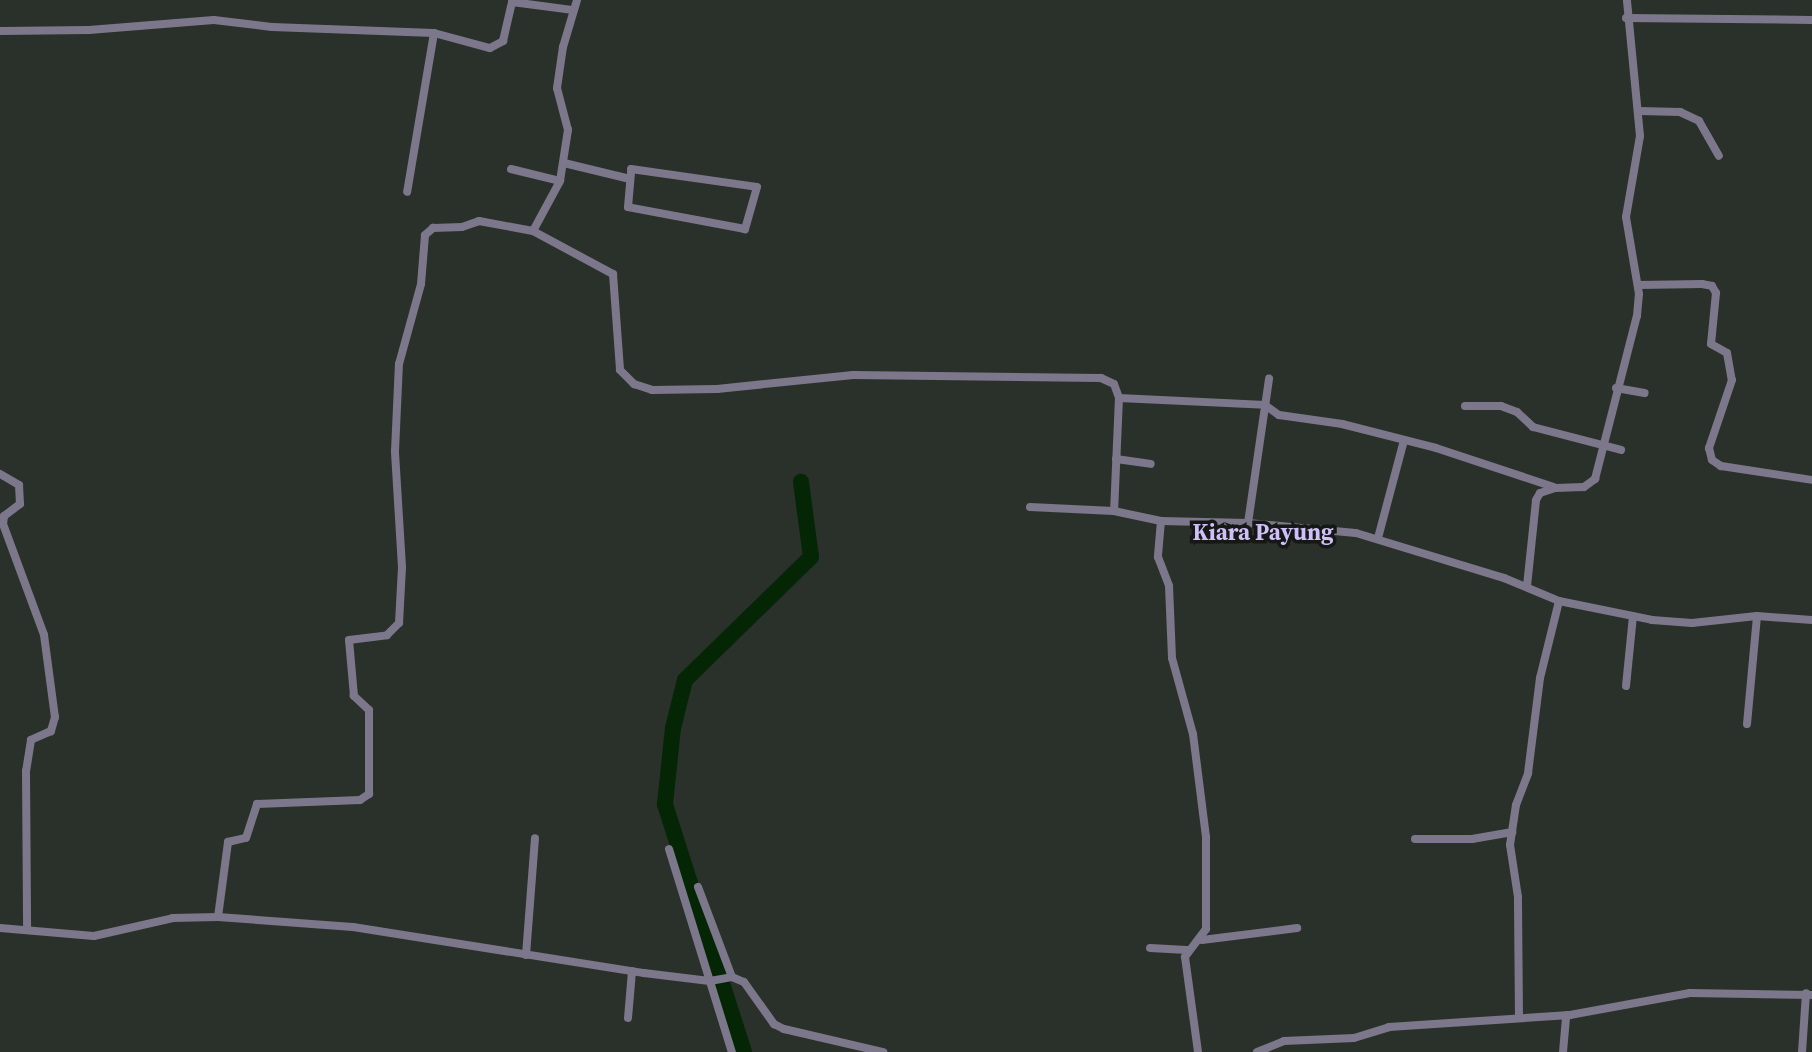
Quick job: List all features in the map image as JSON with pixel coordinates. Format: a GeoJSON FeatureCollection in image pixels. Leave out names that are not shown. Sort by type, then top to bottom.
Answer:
{"type":"FeatureCollection","features":[{"type":"Feature","properties":{"kind":"street"},"geometry":{"type":"LineString","coordinates":[[533,231],[560,181],[564,163],[568,130],[557,88],[577,0]]}},
{"type":"Feature","properties":{"kind":"street"},"geometry":{"type":"LineString","coordinates":[[1527,586],[1536,500],[1555,488],[1591,483],[1637,316],[1638,285],[1626,218],[1640,136],[1626,15],[1627,0]]}},
{"type":"Feature","properties":{"kind":"street"},"geometry":{"type":"LineString","coordinates":[[0,31],[116,29],[214,20],[263,26],[434,33],[491,48],[503,41],[512,2],[573,10]]}},
{"type":"Feature","properties":{"kind":"street"},"geometry":{"type":"LineString","coordinates":[[1626,15],[1812,20]]}},
{"type":"Feature","properties":{"kind":"street"},"geometry":{"type":"LineString","coordinates":[[407,192],[434,33]]}},
{"type":"Feature","properties":{"kind":"street"},"geometry":{"type":"LineString","coordinates":[[1639,111],[1680,112],[1699,121],[1719,156]]}},
{"type":"Feature","properties":{"kind":"street"},"geometry":{"type":"LineString","coordinates":[[564,163],[630,178]]}},
{"type":"Feature","properties":{"kind":"street"},"geometry":{"type":"LineString","coordinates":[[631,169],[757,187],[745,229],[628,207],[630,178],[631,169]]}},
{"type":"Feature","properties":{"kind":"street"},"geometry":{"type":"LineString","coordinates":[[511,170],[560,181]]}},
{"type":"Feature","properties":{"kind":"street"},"geometry":{"type":"LineString","coordinates":[[218,917],[228,842],[246,838],[257,804],[360,800],[369,793],[369,709],[354,696],[349,640],[387,635],[399,623],[402,567],[395,451],[398,364],[421,284],[427,229],[462,227],[479,221],[533,231],[612,274],[615,354],[620,370],[634,384],[652,390],[735,387],[853,375],[1101,378],[1114,384],[1119,398],[1114,511]]}},
{"type":"Feature","properties":{"kind":"street"},"geometry":{"type":"LineString","coordinates":[[1638,285],[1702,284],[1712,286],[1716,293],[1711,344],[1727,353],[1732,380],[1709,448],[1712,460],[1721,466],[1812,480]]}},
{"type":"Feature","properties":{"kind":"street"},"geometry":{"type":"LineString","coordinates":[[1248,523],[1269,379]]}},
{"type":"Feature","properties":{"kind":"street"},"geometry":{"type":"LineString","coordinates":[[1616,388],[1645,393]]}},
{"type":"Feature","properties":{"kind":"street"},"geometry":{"type":"LineString","coordinates":[[1119,398],[1265,405],[1279,415],[1342,424],[1404,440],[1555,488]]}},
{"type":"Feature","properties":{"kind":"street"},"geometry":{"type":"LineString","coordinates":[[1465,406],[1501,406],[1517,412],[1533,427],[1621,450]]}},
{"type":"Feature","properties":{"kind":"street"},"geometry":{"type":"LineString","coordinates":[[1378,538],[1404,440]]}},
{"type":"Feature","properties":{"kind":"street"},"geometry":{"type":"LineString","coordinates":[[1116,459],[1151,464]]}},
{"type":"Feature","properties":{"kind":"street"},"geometry":{"type":"LineString","coordinates":[[0,474],[19,485],[20,503],[4,516],[3,524],[42,628],[55,717],[51,731],[31,740],[26,771],[27,929]]}},
{"type":"Feature","properties":{"kind":"street"},"geometry":{"type":"LineString","coordinates":[[1030,507],[1114,511],[1161,521],[1248,523],[1378,538],[1527,586],[1559,601],[1675,623],[1757,616],[1812,620]]}},
{"type":"Feature","properties":{"kind":"street"},"geometry":{"type":"LineString","coordinates":[[1161,521],[1158,557],[1169,586],[1172,658],[1194,734],[1203,799],[1206,929],[1202,940]]}},
{"type":"Feature","properties":{"kind":"street"},"geometry":{"type":"LineString","coordinates":[[1520,1018],[1512,832],[1528,774],[1540,678],[1559,601]]}},
{"type":"Feature","properties":{"kind":"street"},"geometry":{"type":"LineString","coordinates":[[1626,686],[1633,616]]}},
{"type":"Feature","properties":{"kind":"street"},"geometry":{"type":"LineString","coordinates":[[1746,724],[1757,616]]}},
{"type":"Feature","properties":{"kind":"street"},"geometry":{"type":"LineString","coordinates":[[1415,839],[1472,839],[1512,832]]}},
{"type":"Feature","properties":{"kind":"street"},"geometry":{"type":"LineString","coordinates":[[526,955],[535,838]]}},
{"type":"Feature","properties":{"kind":"street"},"geometry":{"type":"LineString","coordinates":[[669,849],[713,980],[732,1052]]}},
{"type":"Feature","properties":{"kind":"street"},"geometry":{"type":"LineString","coordinates":[[698,887],[731,977]]}},
{"type":"Feature","properties":{"kind":"street"},"geometry":{"type":"LineString","coordinates":[[0,928],[94,936],[173,918],[218,917],[353,928],[632,971],[713,980],[731,977],[744,982],[774,1024],[783,1029],[883,1052]]}},
{"type":"Feature","properties":{"kind":"street"},"geometry":{"type":"LineString","coordinates":[[1150,948],[1187,950],[1202,940],[1297,928]]}},
{"type":"Feature","properties":{"kind":"street"},"geometry":{"type":"LineString","coordinates":[[1187,950],[1198,1052]]}},
{"type":"Feature","properties":{"kind":"street"},"geometry":{"type":"LineString","coordinates":[[628,1018],[632,971]]}},
{"type":"Feature","properties":{"kind":"street"},"geometry":{"type":"LineString","coordinates":[[1258,1052],[1284,1041],[1354,1038],[1389,1027],[1566,1015],[1690,993],[1809,994],[1802,1052]]}},
{"type":"Feature","properties":{"kind":"street"},"geometry":{"type":"LineString","coordinates":[[1563,1052],[1566,1015]]}},
{"type":"Feature","properties":{"kind":"waterway"},"geometry":{"type":"LineString","coordinates":[[744,1052],[665,804],[673,728],[685,680],[811,557],[801,482]]}},
{"type":"Feature","properties":{"kind":"district","name":"Kiara Payung"},"geometry":{"type":"Point","coordinates":[1263,532]}}]}
